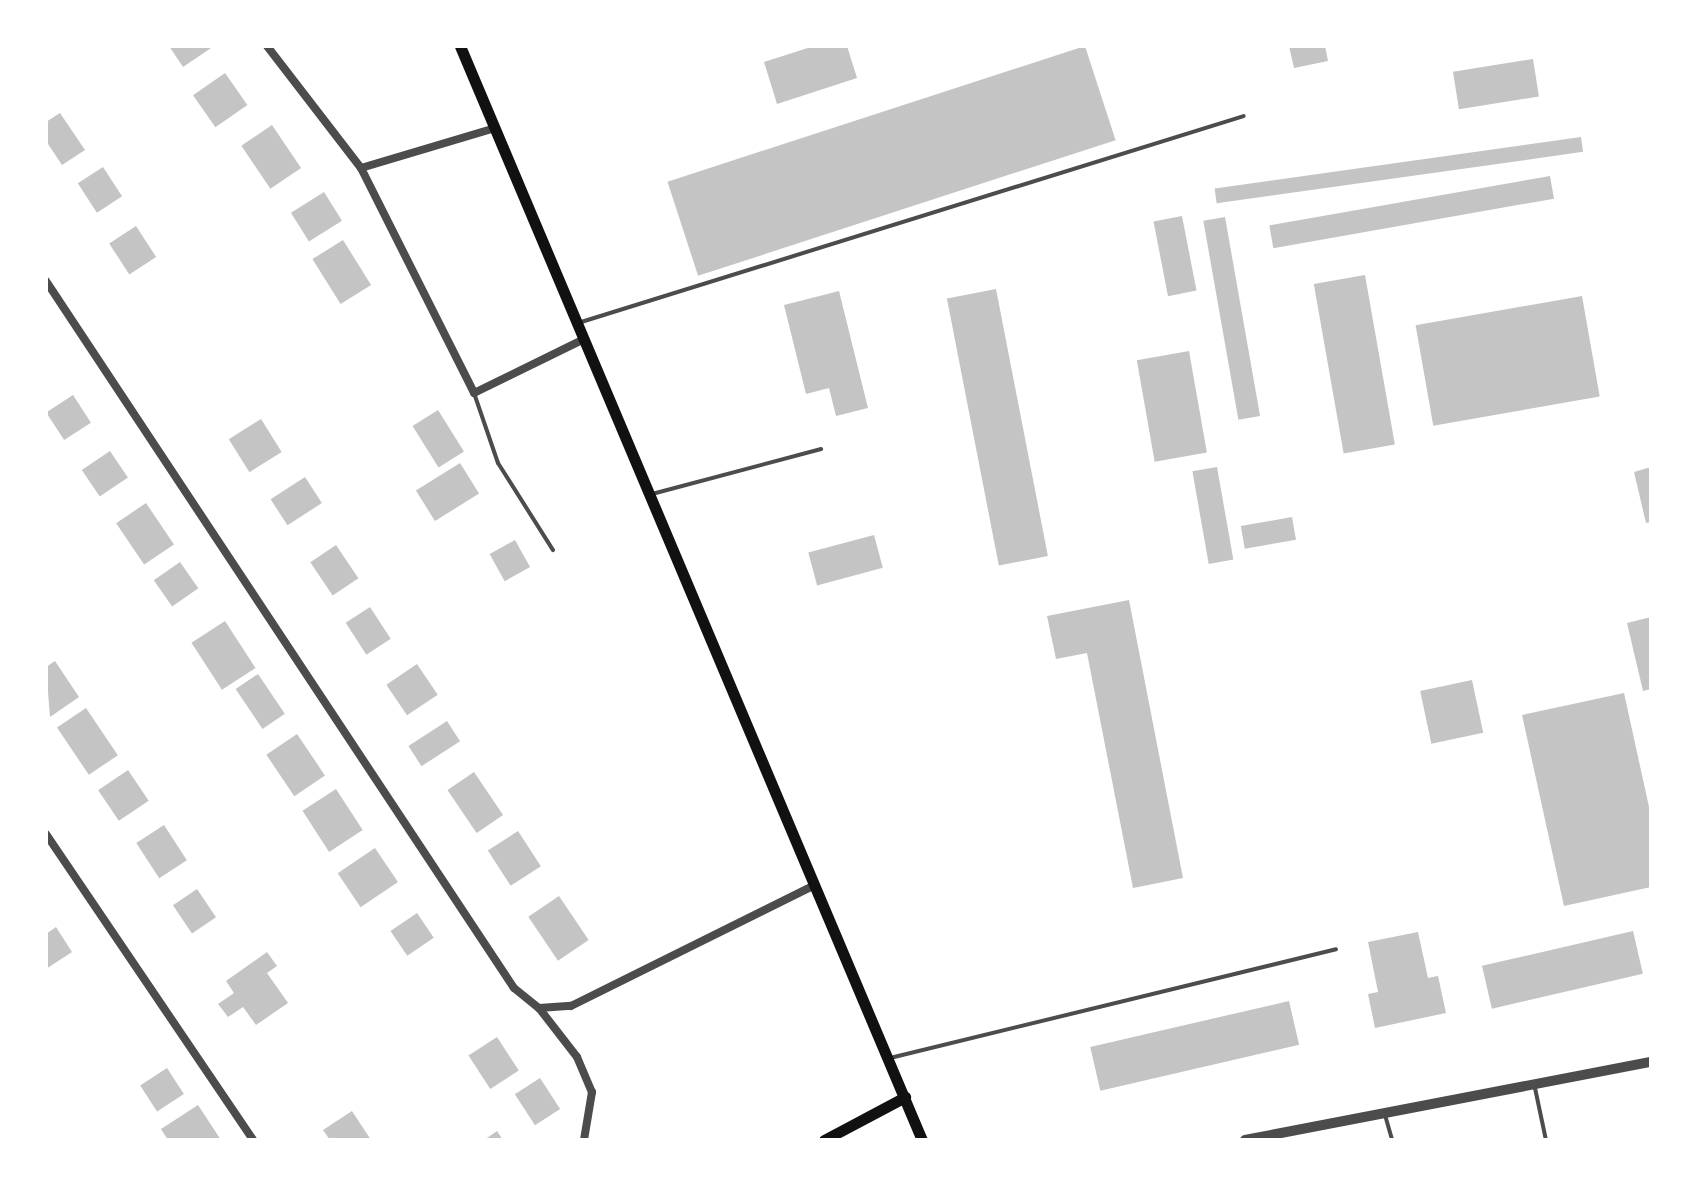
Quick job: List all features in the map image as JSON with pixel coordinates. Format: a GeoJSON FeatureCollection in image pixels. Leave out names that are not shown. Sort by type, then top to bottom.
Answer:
{"type":"FeatureCollection","features":[{"type":"Feature","properties":{"kind":"main road"},"geometry":{"type":"LineString","coordinates":[[460,46],[922,1140]]}},
{"type":"Feature","properties":{"kind":"main road"},"geometry":{"type":"LineString","coordinates":[[824,1140],[905,1097]]}},
{"type":"Feature","properties":{"kind":"street"},"geometry":{"type":"LineString","coordinates":[[267,46],[361,168],[474,393],[584,339]]}},
{"type":"Feature","properties":{"kind":"street"},"geometry":{"type":"LineString","coordinates":[[361,168],[495,128]]}},
{"type":"Feature","properties":{"kind":"street"},"geometry":{"type":"LineString","coordinates":[[46,281],[514,988],[539,1008],[577,1057],[592,1092],[584,1140]]}},
{"type":"Feature","properties":{"kind":"street"},"geometry":{"type":"LineString","coordinates":[[46,834],[253,1140]]}},
{"type":"Feature","properties":{"kind":"street"},"geometry":{"type":"LineString","coordinates":[[539,1008],[571,1006],[815,885]]}},
{"type":"Feature","properties":{"kind":"street"},"geometry":{"type":"LineString","coordinates":[[1245,1140],[1651,1062]]}},
{"type":"Feature","properties":{"kind":"lane"},"geometry":{"type":"LineString","coordinates":[[577,323],[1244,116]]}},
{"type":"Feature","properties":{"kind":"lane"},"geometry":{"type":"LineString","coordinates":[[474,393],[498,463],[553,550]]}},
{"type":"Feature","properties":{"kind":"lane"},"geometry":{"type":"LineString","coordinates":[[650,494],[821,449]]}},
{"type":"Feature","properties":{"kind":"lane"},"geometry":{"type":"LineString","coordinates":[[888,1058],[1336,949]]}},
{"type":"Feature","properties":{"kind":"lane"},"geometry":{"type":"LineString","coordinates":[[1534,1084],[1546,1140]]}},
{"type":"Feature","properties":{"kind":"lane"},"geometry":{"type":"LineString","coordinates":[[1384,1113],[1392,1140]]}},
{"type":"Feature","properties":{"kind":"building"},"geometry":{"type":"Polygon","coordinates":[[[169,46],[214,46],[183,67],[169,46]]]}},
{"type":"Feature","properties":{"kind":"building"},"geometry":{"type":"Polygon","coordinates":[[[814,46],[847,46],[857,78],[777,104],[764,62],[814,46]]]}},
{"type":"Feature","properties":{"kind":"building"},"geometry":{"type":"Polygon","coordinates":[[[1085,46],[1116,140],[698,276],[667,182],[1085,46]]]}},
{"type":"Feature","properties":{"kind":"building"},"geometry":{"type":"Polygon","coordinates":[[[1289,46],[1325,46],[1328,61],[1294,68],[1289,46]]]}},
{"type":"Feature","properties":{"kind":"building"},"geometry":{"type":"Polygon","coordinates":[[[1533,59],[1539,97],[1459,109],[1453,72],[1533,59]]]}},
{"type":"Feature","properties":{"kind":"building"},"geometry":{"type":"Polygon","coordinates":[[[225,73],[247,105],[215,127],[193,95],[225,73]]]}},
{"type":"Feature","properties":{"kind":"building"},"geometry":{"type":"Polygon","coordinates":[[[60,113],[85,150],[62,165],[46,141],[46,122],[60,113]]]}},
{"type":"Feature","properties":{"kind":"building"},"geometry":{"type":"Polygon","coordinates":[[[272,125],[301,168],[270,189],[241,146],[272,125]]]}},
{"type":"Feature","properties":{"kind":"building"},"geometry":{"type":"Polygon","coordinates":[[[1581,137],[1583,152],[1217,203],[1215,188],[1581,137]]]}},
{"type":"Feature","properties":{"kind":"building"},"geometry":{"type":"Polygon","coordinates":[[[103,167],[122,196],[97,213],[78,183],[103,167]]]}},
{"type":"Feature","properties":{"kind":"building"},"geometry":{"type":"Polygon","coordinates":[[[1550,176],[1554,199],[1273,248],[1269,225],[1550,176]]]}},
{"type":"Feature","properties":{"kind":"building"},"geometry":{"type":"Polygon","coordinates":[[[324,192],[342,221],[309,242],[291,213],[324,192]]]}},
{"type":"Feature","properties":{"kind":"building"},"geometry":{"type":"Polygon","coordinates":[[[1182,216],[1197,291],[1168,296],[1154,222],[1182,216]]]}},
{"type":"Feature","properties":{"kind":"building"},"geometry":{"type":"Polygon","coordinates":[[[1225,217],[1260,416],[1238,420],[1203,221],[1225,217]]]}},
{"type":"Feature","properties":{"kind":"building"},"geometry":{"type":"Polygon","coordinates":[[[136,226],[156,257],[129,274],[109,243],[136,226]]]}},
{"type":"Feature","properties":{"kind":"building"},"geometry":{"type":"Polygon","coordinates":[[[343,240],[371,285],[341,304],[312,259],[343,240]]]}},
{"type":"Feature","properties":{"kind":"building"},"geometry":{"type":"Polygon","coordinates":[[[1365,275],[1395,444],[1344,453],[1314,284],[1365,275]]]}},
{"type":"Feature","properties":{"kind":"building"},"geometry":{"type":"Polygon","coordinates":[[[996,289],[1048,556],[999,566],[947,299],[996,289]]]}},
{"type":"Feature","properties":{"kind":"building"},"geometry":{"type":"Polygon","coordinates":[[[839,291],[868,408],[836,416],[829,388],[806,394],[784,305],[839,291]]]}},
{"type":"Feature","properties":{"kind":"building"},"geometry":{"type":"Polygon","coordinates":[[[1582,296],[1600,396],[1433,426],[1416,325],[1582,296]]]}},
{"type":"Feature","properties":{"kind":"building"},"geometry":{"type":"Polygon","coordinates":[[[1189,351],[1207,452],[1155,462],[1137,360],[1189,351]]]}},
{"type":"Feature","properties":{"kind":"building"},"geometry":{"type":"Polygon","coordinates":[[[73,395],[91,423],[64,440],[46,412],[73,395]]]}},
{"type":"Feature","properties":{"kind":"building"},"geometry":{"type":"Polygon","coordinates":[[[438,410],[464,452],[439,467],[413,426],[438,410]]]}},
{"type":"Feature","properties":{"kind":"building"},"geometry":{"type":"Polygon","coordinates":[[[261,419],[282,452],[249,472],[229,439],[261,419]]]}},
{"type":"Feature","properties":{"kind":"building"},"geometry":{"type":"Polygon","coordinates":[[[110,451],[128,478],[100,497],[82,470],[110,451]]]}},
{"type":"Feature","properties":{"kind":"building"},"geometry":{"type":"Polygon","coordinates":[[[460,463],[479,494],[435,521],[416,491],[460,463]]]}},
{"type":"Feature","properties":{"kind":"building"},"geometry":{"type":"Polygon","coordinates":[[[1217,467],[1233,560],[1209,564],[1192,471],[1217,467]]]}},
{"type":"Feature","properties":{"kind":"building"},"geometry":{"type":"Polygon","coordinates":[[[1651,467],[1651,522],[1646,523],[1634,472],[1651,467]]]}},
{"type":"Feature","properties":{"kind":"building"},"geometry":{"type":"Polygon","coordinates":[[[305,477],[322,503],[287,525],[271,499],[305,477]]]}},
{"type":"Feature","properties":{"kind":"building"},"geometry":{"type":"Polygon","coordinates":[[[146,503],[174,544],[144,565],[116,523],[146,503]]]}},
{"type":"Feature","properties":{"kind":"building"},"geometry":{"type":"Polygon","coordinates":[[[1292,517],[1296,540],[1245,549],[1241,526],[1292,517]]]}},
{"type":"Feature","properties":{"kind":"building"},"geometry":{"type":"Polygon","coordinates":[[[874,535],[883,568],[817,585],[808,553],[874,535]]]}},
{"type":"Feature","properties":{"kind":"building"},"geometry":{"type":"Polygon","coordinates":[[[515,540],[530,567],[505,581],[490,554],[515,540]]]}},
{"type":"Feature","properties":{"kind":"building"},"geometry":{"type":"Polygon","coordinates":[[[336,545],[358,578],[333,595],[310,562],[336,545]]]}},
{"type":"Feature","properties":{"kind":"building"},"geometry":{"type":"Polygon","coordinates":[[[180,562],[198,588],[172,607],[154,580],[180,562]]]}},
{"type":"Feature","properties":{"kind":"building"},"geometry":{"type":"Polygon","coordinates":[[[1129,600],[1183,878],[1133,888],[1087,653],[1056,659],[1047,616],[1129,600]]]}},
{"type":"Feature","properties":{"kind":"building"},"geometry":{"type":"Polygon","coordinates":[[[370,607],[391,639],[366,655],[346,623],[370,607]]]}},
{"type":"Feature","properties":{"kind":"building"},"geometry":{"type":"Polygon","coordinates":[[[1651,617],[1651,689],[1643,691],[1627,623],[1651,617]]]}},
{"type":"Feature","properties":{"kind":"building"},"geometry":{"type":"Polygon","coordinates":[[[225,621],[255,668],[222,690],[191,643],[225,621]]]}},
{"type":"Feature","properties":{"kind":"building"},"geometry":{"type":"Polygon","coordinates":[[[55,661],[79,697],[50,717],[46,667],[55,661]]]}},
{"type":"Feature","properties":{"kind":"building"},"geometry":{"type":"Polygon","coordinates":[[[417,664],[438,695],[407,715],[386,685],[417,664]]]}},
{"type":"Feature","properties":{"kind":"building"},"geometry":{"type":"Polygon","coordinates":[[[258,674],[285,714],[262,729],[236,689],[258,674]]]}},
{"type":"Feature","properties":{"kind":"building"},"geometry":{"type":"Polygon","coordinates":[[[1472,680],[1483,733],[1431,744],[1420,691],[1472,680]]]}},
{"type":"Feature","properties":{"kind":"building"},"geometry":{"type":"Polygon","coordinates":[[[1624,693],[1651,816],[1651,887],[1564,906],[1522,715],[1624,693]]]}},
{"type":"Feature","properties":{"kind":"building"},"geometry":{"type":"Polygon","coordinates":[[[86,708],[118,755],[89,775],[57,728],[86,708]]]}},
{"type":"Feature","properties":{"kind":"building"},"geometry":{"type":"Polygon","coordinates":[[[447,721],[460,741],[421,766],[408,746],[447,721]]]}},
{"type":"Feature","properties":{"kind":"building"},"geometry":{"type":"Polygon","coordinates":[[[297,734],[325,775],[294,796],[266,755],[297,734]]]}},
{"type":"Feature","properties":{"kind":"building"},"geometry":{"type":"Polygon","coordinates":[[[128,770],[149,801],[119,821],[98,790],[128,770]]]}},
{"type":"Feature","properties":{"kind":"building"},"geometry":{"type":"Polygon","coordinates":[[[474,772],[503,815],[477,833],[447,790],[474,772]]]}},
{"type":"Feature","properties":{"kind":"building"},"geometry":{"type":"Polygon","coordinates":[[[336,789],[363,830],[329,852],[302,811],[336,789]]]}},
{"type":"Feature","properties":{"kind":"building"},"geometry":{"type":"Polygon","coordinates":[[[164,825],[187,860],[159,878],[136,843],[164,825]]]}},
{"type":"Feature","properties":{"kind":"building"},"geometry":{"type":"Polygon","coordinates":[[[518,831],[541,866],[511,886],[488,851],[518,831]]]}},
{"type":"Feature","properties":{"kind":"building"},"geometry":{"type":"Polygon","coordinates":[[[375,848],[398,882],[361,907],[338,873],[375,848]]]}},
{"type":"Feature","properties":{"kind":"building"},"geometry":{"type":"Polygon","coordinates":[[[197,889],[216,917],[192,933],[173,905],[197,889]]]}},
{"type":"Feature","properties":{"kind":"building"},"geometry":{"type":"Polygon","coordinates":[[[559,896],[589,940],[558,961],[528,917],[559,896]]]}},
{"type":"Feature","properties":{"kind":"building"},"geometry":{"type":"Polygon","coordinates":[[[417,913],[434,938],[407,956],[390,931],[417,913]]]}},
{"type":"Feature","properties":{"kind":"building"},"geometry":{"type":"Polygon","coordinates":[[[56,927],[72,952],[46,969],[46,934],[56,927]]]}},
{"type":"Feature","properties":{"kind":"building"},"geometry":{"type":"Polygon","coordinates":[[[1633,931],[1643,974],[1492,1009],[1482,966],[1633,931]]]}},
{"type":"Feature","properties":{"kind":"building"},"geometry":{"type":"Polygon","coordinates":[[[1418,932],[1428,978],[1438,976],[1446,1013],[1375,1028],[1368,994],[1378,992],[1368,942],[1418,932]]]}},
{"type":"Feature","properties":{"kind":"building"},"geometry":{"type":"Polygon","coordinates":[[[267,952],[277,966],[267,973],[288,1003],[256,1025],[243,1007],[228,1017],[218,1004],[234,993],[226,981],[267,952]]]}},
{"type":"Feature","properties":{"kind":"building"},"geometry":{"type":"Polygon","coordinates":[[[1289,1001],[1299,1045],[1100,1091],[1090,1047],[1289,1001]]]}},
{"type":"Feature","properties":{"kind":"building"},"geometry":{"type":"Polygon","coordinates":[[[497,1037],[519,1071],[490,1089],[468,1056],[497,1037]]]}},
{"type":"Feature","properties":{"kind":"building"},"geometry":{"type":"Polygon","coordinates":[[[167,1068],[184,1094],[157,1111],[140,1085],[167,1068]]]}},
{"type":"Feature","properties":{"kind":"building"},"geometry":{"type":"Polygon","coordinates":[[[540,1078],[560,1109],[535,1125],[515,1094],[540,1078]]]}},
{"type":"Feature","properties":{"kind":"building"},"geometry":{"type":"Polygon","coordinates":[[[198,1105],[221,1140],[168,1140],[161,1129],[198,1105]]]}},
{"type":"Feature","properties":{"kind":"building"},"geometry":{"type":"Polygon","coordinates":[[[352,1111],[371,1140],[330,1140],[323,1130],[352,1111]]]}},
{"type":"Feature","properties":{"kind":"building"},"geometry":{"type":"Polygon","coordinates":[[[497,1131],[503,1140],[484,1140],[497,1131]]]}}]}
